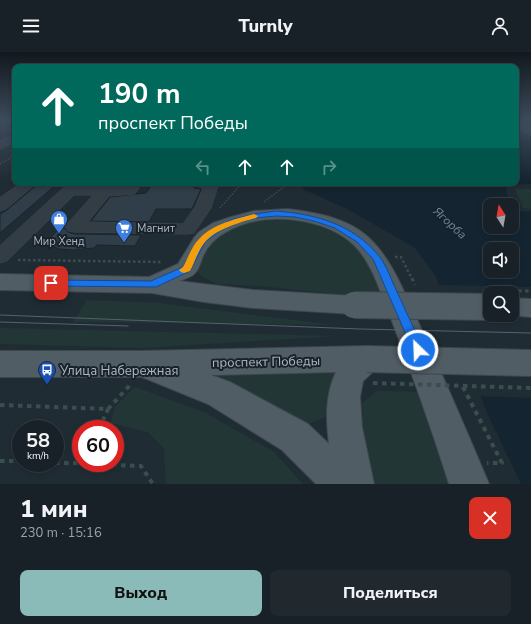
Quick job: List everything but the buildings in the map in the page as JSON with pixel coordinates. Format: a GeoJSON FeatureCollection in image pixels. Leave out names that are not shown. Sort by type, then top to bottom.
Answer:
{"type":"FeatureCollection","features":[{"type":"Feature","properties":{"kind":"main road"},"geometry":{"type":"LineString","coordinates":[[152,285],[187,269],[202,240],[219,228],[235,221],[255,216],[276,214],[295,215],[316,219],[338,227],[360,240],[377,258],[394,295],[418,350],[469,484]]}},
{"type":"Feature","properties":{"kind":"main road"},"geometry":{"type":"LineString","coordinates":[[187,269],[204,294]]}},
{"type":"Feature","properties":{"kind":"main road"},"geometry":{"type":"LineString","coordinates":[[0,282],[152,285],[204,294],[253,299],[354,304],[483,307]]}},
{"type":"Feature","properties":{"kind":"main road"},"geometry":{"type":"LineString","coordinates":[[519,307],[531,308]]}},
{"type":"Feature","properties":{"kind":"main road","name":"проспект Победы"},"geometry":{"type":"LineString","coordinates":[[0,364],[139,371],[370,371],[531,363]]}},
{"type":"Feature","properties":{"kind":"main road"},"geometry":{"type":"LineString","coordinates":[[354,484],[344,416],[343,398],[350,374],[358,365],[370,371]]}},
{"type":"Feature","properties":{"kind":"main road"},"geometry":{"type":"LineString","coordinates":[[139,371],[219,392],[295,437],[343,484]]}},
{"type":"Feature","properties":{"kind":"street"},"geometry":{"type":"LineString","coordinates":[[0,146],[11,140]]}},
{"type":"Feature","properties":{"kind":"street"},"geometry":{"type":"LineString","coordinates":[[0,206],[26,186]]}},
{"type":"Feature","properties":{"kind":"street"},"geometry":{"type":"LineString","coordinates":[[0,257],[74,186],[130,191],[133,186]]}},
{"type":"Feature","properties":{"kind":"street"},"geometry":{"type":"LineString","coordinates":[[106,190],[74,227],[188,229],[203,208],[211,186]]}},
{"type":"Feature","properties":{"kind":"path"},"geometry":{"type":"LineString","coordinates":[[0,164],[12,157]]}},
{"type":"Feature","properties":{"kind":"path"},"geometry":{"type":"LineString","coordinates":[[259,205],[285,186]]}},
{"type":"Feature","properties":{"kind":"path"},"geometry":{"type":"LineString","coordinates":[[401,257],[418,289]]}},
{"type":"Feature","properties":{"kind":"path"},"geometry":{"type":"LineString","coordinates":[[103,420],[108,409],[139,371]]}},
{"type":"Feature","properties":{"kind":"path"},"geometry":{"type":"LineString","coordinates":[[370,371],[464,387],[531,388]]}},
{"type":"Feature","properties":{"kind":"path"},"geometry":{"type":"LineString","coordinates":[[464,387],[502,463],[486,463]]}},
{"type":"Feature","properties":{"kind":"path"},"geometry":{"type":"LineString","coordinates":[[0,404],[108,409]]}},
{"type":"Feature","properties":{"kind":"path"},"geometry":{"type":"LineString","coordinates":[[0,461],[12,462]]}},
{"type":"Feature","properties":{"kind":"path"},"geometry":{"type":"LineString","coordinates":[[124,465],[141,466],[153,484]]}},
{"type":"Feature","properties":{"kind":"green space"},"geometry":{"type":"Polygon","coordinates":[[[515,189],[531,189],[531,209],[523,208],[515,189]]]}},
{"type":"Feature","properties":{"kind":"green space"},"geometry":{"type":"Polygon","coordinates":[[[282,219],[320,225],[347,237],[364,255],[389,300],[261,286],[216,284],[201,276],[194,268],[212,239],[241,225],[259,220],[282,219]]]}},
{"type":"Feature","properties":{"kind":"green space"},"geometry":{"type":"Polygon","coordinates":[[[87,300],[159,303],[335,325],[73,322],[87,300]]]}},
{"type":"Feature","properties":{"kind":"green space"},"geometry":{"type":"Polygon","coordinates":[[[0,328],[337,336],[143,348],[0,344],[0,328]]]}},
{"type":"Feature","properties":{"kind":"green space"},"geometry":{"type":"Polygon","coordinates":[[[338,370],[334,414],[300,427],[188,374],[338,370]]]}},
{"type":"Feature","properties":{"kind":"green space"},"geometry":{"type":"Polygon","coordinates":[[[135,387],[204,412],[274,452],[303,484],[166,484],[164,448],[148,432],[124,426],[124,420],[111,420],[115,407],[135,387]]]}},
{"type":"Feature","properties":{"kind":"green space"},"geometry":{"type":"Polygon","coordinates":[[[377,391],[425,392],[457,484],[365,484],[353,418],[363,417],[362,403],[377,391]]]}},
{"type":"Feature","properties":{"kind":"water"},"geometry":{"type":"Polygon","coordinates":[[[519,140],[531,140],[531,184],[519,184],[519,140]]]}},
{"type":"Feature","properties":{"kind":"water","name":"Ягорба"},"geometry":{"type":"Polygon","coordinates":[[[301,186],[506,186],[508,198],[483,198],[483,234],[519,234],[519,211],[531,212],[531,484],[521,484],[487,413],[435,275],[415,248],[349,210],[305,190],[301,186]]]}},
{"type":"Feature","properties":{"kind":"pier"},"geometry":{"type":"Polygon","coordinates":[[[437,285],[484,286],[483,322],[519,322],[519,287],[531,287],[531,398],[478,396],[437,285]]]}},
{"type":"Feature","properties":{"kind":"tram line"},"geometry":{"type":"LineString","coordinates":[[0,315],[360,329],[531,333]]}},
{"type":"Feature","properties":{"kind":"tram line"},"geometry":{"type":"LineString","coordinates":[[0,322],[128,326]]}},
{"type":"Feature","properties":{"kind":"slow traffic"},"geometry":{"type":"LineString","coordinates":[[184,270],[187,269],[192,255],[202,240],[219,228],[235,221],[254,216]]}},
{"type":"Feature","properties":{"kind":"place","name":"Мир Хенд"},"geometry":{"type":"Point","coordinates":[59,234]}},
{"type":"Feature","properties":{"kind":"place","name":"Магнит"},"geometry":{"type":"Point","coordinates":[124,243]}},
{"type":"Feature","properties":{"kind":"place","name":"Улица Набережная"},"geometry":{"type":"Point","coordinates":[47,385]}},
{"type":"Feature","properties":{"kind":"route"},"geometry":{"type":"LineString","coordinates":[[51,283],[152,285],[187,269],[192,255],[202,240],[219,228],[235,221],[255,216],[276,214],[295,215],[316,219],[338,227],[360,240],[377,258],[418,350]]}}]}
